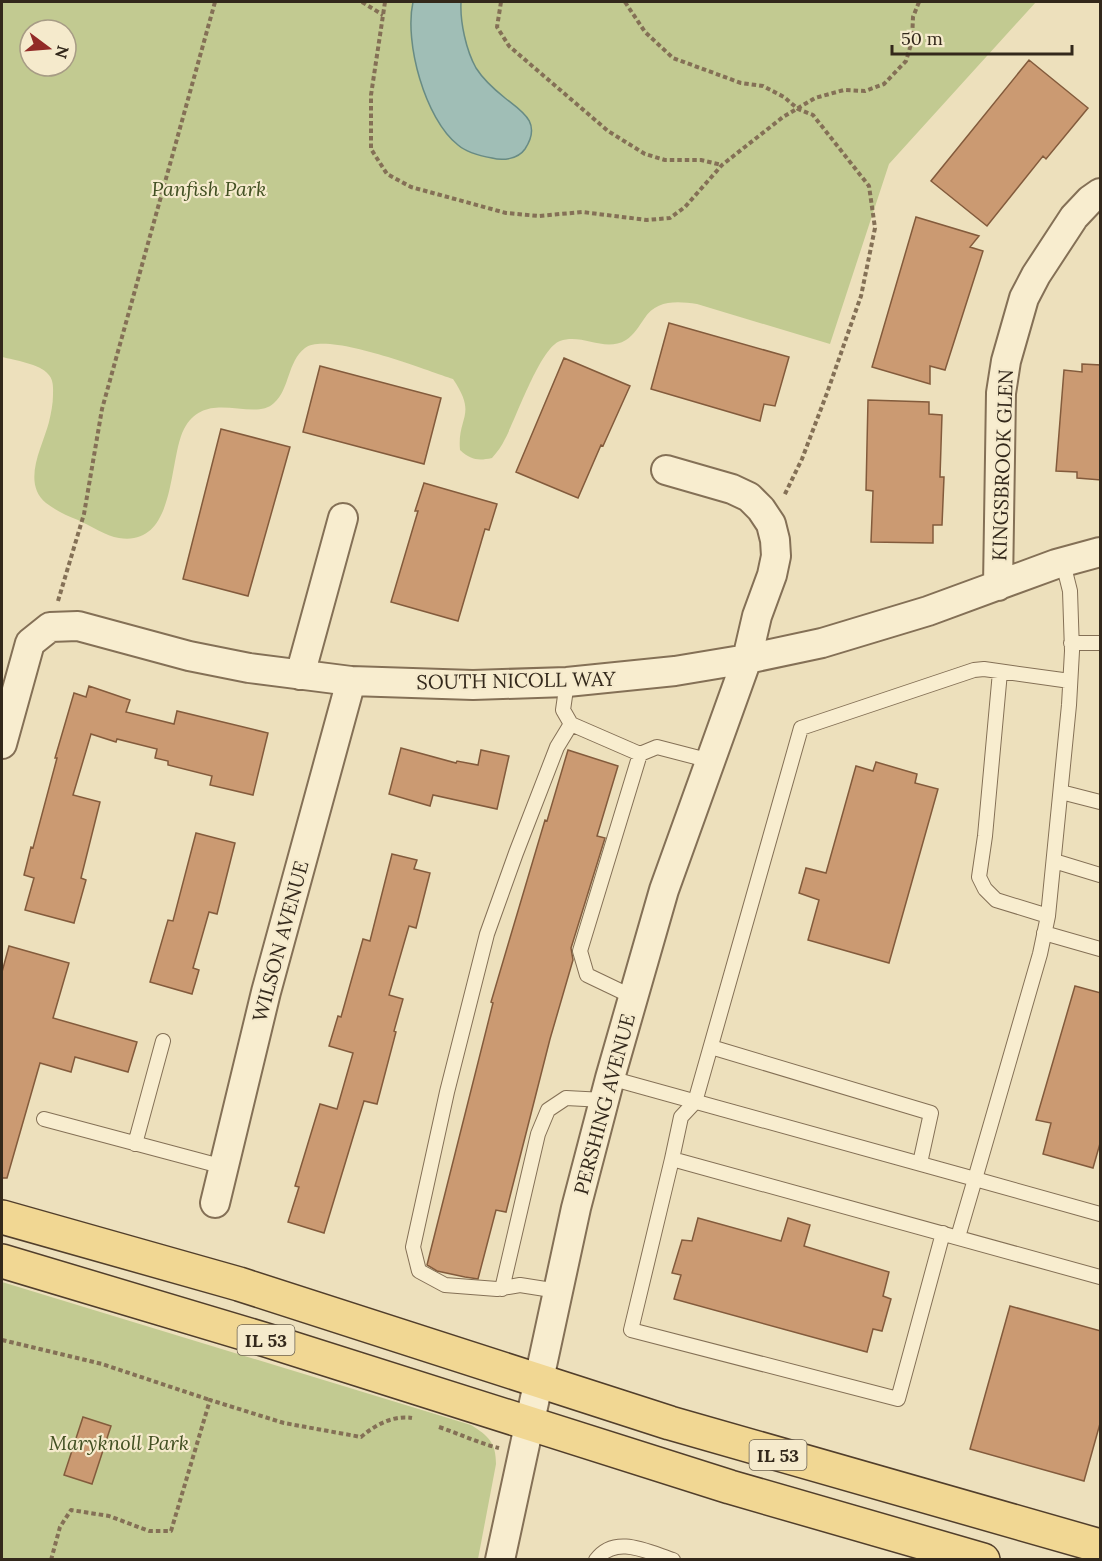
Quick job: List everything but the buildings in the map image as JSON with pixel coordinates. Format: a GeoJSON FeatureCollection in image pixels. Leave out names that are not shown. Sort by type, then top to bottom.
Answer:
{"type":"FeatureCollection","features":[{"type":"Feature","properties":{"kind":"main road","name":"IL 53"},"geometry":{"type":"LineString","coordinates":[[2,1217],[238,1284],[670,1423],[1101,1546]]}},
{"type":"Feature","properties":{"kind":"main road","name":"IL 53"},"geometry":{"type":"LineString","coordinates":[[2,1260],[266,1340],[526,1440],[729,1487],[983,1560]]}},
{"type":"Feature","properties":{"kind":"street","name":"KINGSBROOK GLEN"},"geometry":{"type":"LineString","coordinates":[[998,586],[1001,393],[1006,361],[1024,298],[1036,275],[1074,217],[1090,200],[1101,193]]}},
{"type":"Feature","properties":{"kind":"street"},"geometry":{"type":"LineString","coordinates":[[666,470],[732,489],[755,503],[771,524]]}},
{"type":"Feature","properties":{"kind":"street"},"geometry":{"type":"LineString","coordinates":[[300,675],[343,518]]}},
{"type":"Feature","properties":{"kind":"street","name":"PERSHING AVENUE"},"geometry":{"type":"LineString","coordinates":[[500,1560],[558,1291],[607,1089],[664,890],[747,659],[776,556],[771,524]]}},
{"type":"Feature","properties":{"kind":"street","name":"SOUTH NICOLL WAY"},"geometry":{"type":"LineString","coordinates":[[50,627],[78,626],[189,656],[249,668],[351,681],[473,685],[567,682],[654,674],[747,659],[863,632],[1101,552]]}},
{"type":"Feature","properties":{"kind":"street"},"geometry":{"type":"LineString","coordinates":[[2,744],[30,643],[50,627]]}},
{"type":"Feature","properties":{"kind":"street","name":"WILSON AVENUE"},"geometry":{"type":"LineString","coordinates":[[215,1203],[266,992],[351,681]]}},
{"type":"Feature","properties":{"kind":"lane"},"geometry":{"type":"LineString","coordinates":[[958,1237],[1040,954],[1048,916],[1070,681],[1070,591],[1063,563]]}},
{"type":"Feature","properties":{"kind":"lane"},"geometry":{"type":"LineString","coordinates":[[1071,643],[1101,643]]}},
{"type":"Feature","properties":{"kind":"lane"},"geometry":{"type":"LineString","coordinates":[[943,1233],[898,1399],[631,1330],[681,1117],[695,1102],[801,728],[974,670],[984,669],[1070,681]]}},
{"type":"Feature","properties":{"kind":"lane"},"geometry":{"type":"LineString","coordinates":[[1000,672],[979,877],[984,889],[996,900],[1048,916]]}},
{"type":"Feature","properties":{"kind":"lane"},"geometry":{"type":"LineString","coordinates":[[567,682],[563,710],[571,724],[640,754],[657,747],[711,760]]}},
{"type":"Feature","properties":{"kind":"lane"},"geometry":{"type":"LineString","coordinates":[[558,1291],[520,1285],[502,1289],[445,1285],[419,1271],[413,1247],[447,1092],[487,934],[557,747],[571,724]]}},
{"type":"Feature","properties":{"kind":"lane"},"geometry":{"type":"LineString","coordinates":[[633,997],[587,975],[580,951],[640,754]]}},
{"type":"Feature","properties":{"kind":"lane"},"geometry":{"type":"LineString","coordinates":[[1061,792],[1101,802]]}},
{"type":"Feature","properties":{"kind":"lane"},"geometry":{"type":"LineString","coordinates":[[1054,861],[1101,875]]}},
{"type":"Feature","properties":{"kind":"lane"},"geometry":{"type":"LineString","coordinates":[[1044,933],[1101,949]]}},
{"type":"Feature","properties":{"kind":"lane"},"geometry":{"type":"LineString","coordinates":[[135,1143],[163,1041]]}},
{"type":"Feature","properties":{"kind":"lane"},"geometry":{"type":"LineString","coordinates":[[711,1047],[932,1113],[920,1163]]}},
{"type":"Feature","properties":{"kind":"lane"},"geometry":{"type":"LineString","coordinates":[[502,1289],[538,1134],[548,1110],[566,1098],[607,1089],[695,1102],[1101,1214]]}},
{"type":"Feature","properties":{"kind":"lane"},"geometry":{"type":"LineString","coordinates":[[44,1119],[224,1167]]}},
{"type":"Feature","properties":{"kind":"lane"},"geometry":{"type":"LineString","coordinates":[[672,1159],[1101,1277]]}},
{"type":"Feature","properties":{"kind":"lane"},"geometry":{"type":"LineString","coordinates":[[596,1560],[607,1549],[622,1545],[674,1560]]}},
{"type":"Feature","properties":{"kind":"path"},"geometry":{"type":"LineString","coordinates":[[50,627],[84,514],[102,409],[215,2]]}},
{"type":"Feature","properties":{"kind":"path"},"geometry":{"type":"LineString","coordinates":[[362,2],[383,15]]}},
{"type":"Feature","properties":{"kind":"path"},"geometry":{"type":"LineString","coordinates":[[385,2],[371,94],[371,149],[387,174],[411,187],[506,213],[539,216],[582,212],[647,220],[670,218],[686,207],[722,165],[783,117],[815,98],[844,90],[865,91],[884,84],[906,61],[912,41],[913,17],[919,2]]}},
{"type":"Feature","properties":{"kind":"path"},"geometry":{"type":"LineString","coordinates":[[501,2],[496,27],[508,46],[608,131],[645,154],[665,160],[701,160],[722,165]]}},
{"type":"Feature","properties":{"kind":"path"},"geometry":{"type":"LineString","coordinates":[[625,2],[645,32],[673,58],[741,83],[763,86],[784,97],[798,109],[813,115],[869,186],[875,228],[861,296],[802,459],[771,524]]}},
{"type":"Feature","properties":{"kind":"path"},"geometry":{"type":"LineString","coordinates":[[2,1340],[102,1364],[284,1423],[361,1437],[396,1417],[409,1417],[420,1421]]}},
{"type":"Feature","properties":{"kind":"path"},"geometry":{"type":"LineString","coordinates":[[51,1560],[60,1527],[71,1510],[109,1516],[149,1531],[171,1531],[210,1400]]}},
{"type":"Feature","properties":{"kind":"path"},"geometry":{"type":"LineString","coordinates":[[431,1425],[463,1435],[472,1442],[526,1440]]}},
{"type":"Feature","properties":{"kind":"green space","name":"Panfish Park"},"geometry":{"type":"Polygon","coordinates":[[[2,2],[1036,2],[889,164],[830,344],[697,304],[667,303],[654,308],[629,338],[618,343],[610,345],[569,339],[552,346],[529,385],[501,447],[492,458],[479,459],[471,458],[460,450],[465,409],[460,391],[453,379],[354,348],[317,344],[305,348],[299,354],[283,390],[274,403],[254,410],[217,408],[204,410],[193,417],[184,429],[179,443],[161,516],[151,529],[138,537],[119,538],[61,513],[46,503],[39,494],[34,474],[49,422],[53,387],[48,374],[26,363],[2,357],[2,2]]]}},
{"type":"Feature","properties":{"kind":"green space","name":"Maryknoll Park"},"geometry":{"type":"Polygon","coordinates":[[[2,1282],[471,1425],[490,1441],[496,1457],[478,1559],[2,1559],[2,1282]]]}},
{"type":"Feature","properties":{"kind":"water"},"geometry":{"type":"Polygon","coordinates":[[[413,2],[461,2],[464,36],[476,68],[493,88],[524,113],[531,125],[530,140],[518,155],[496,159],[469,152],[446,133],[427,99],[420,79],[412,38],[413,2]]]}}]}
